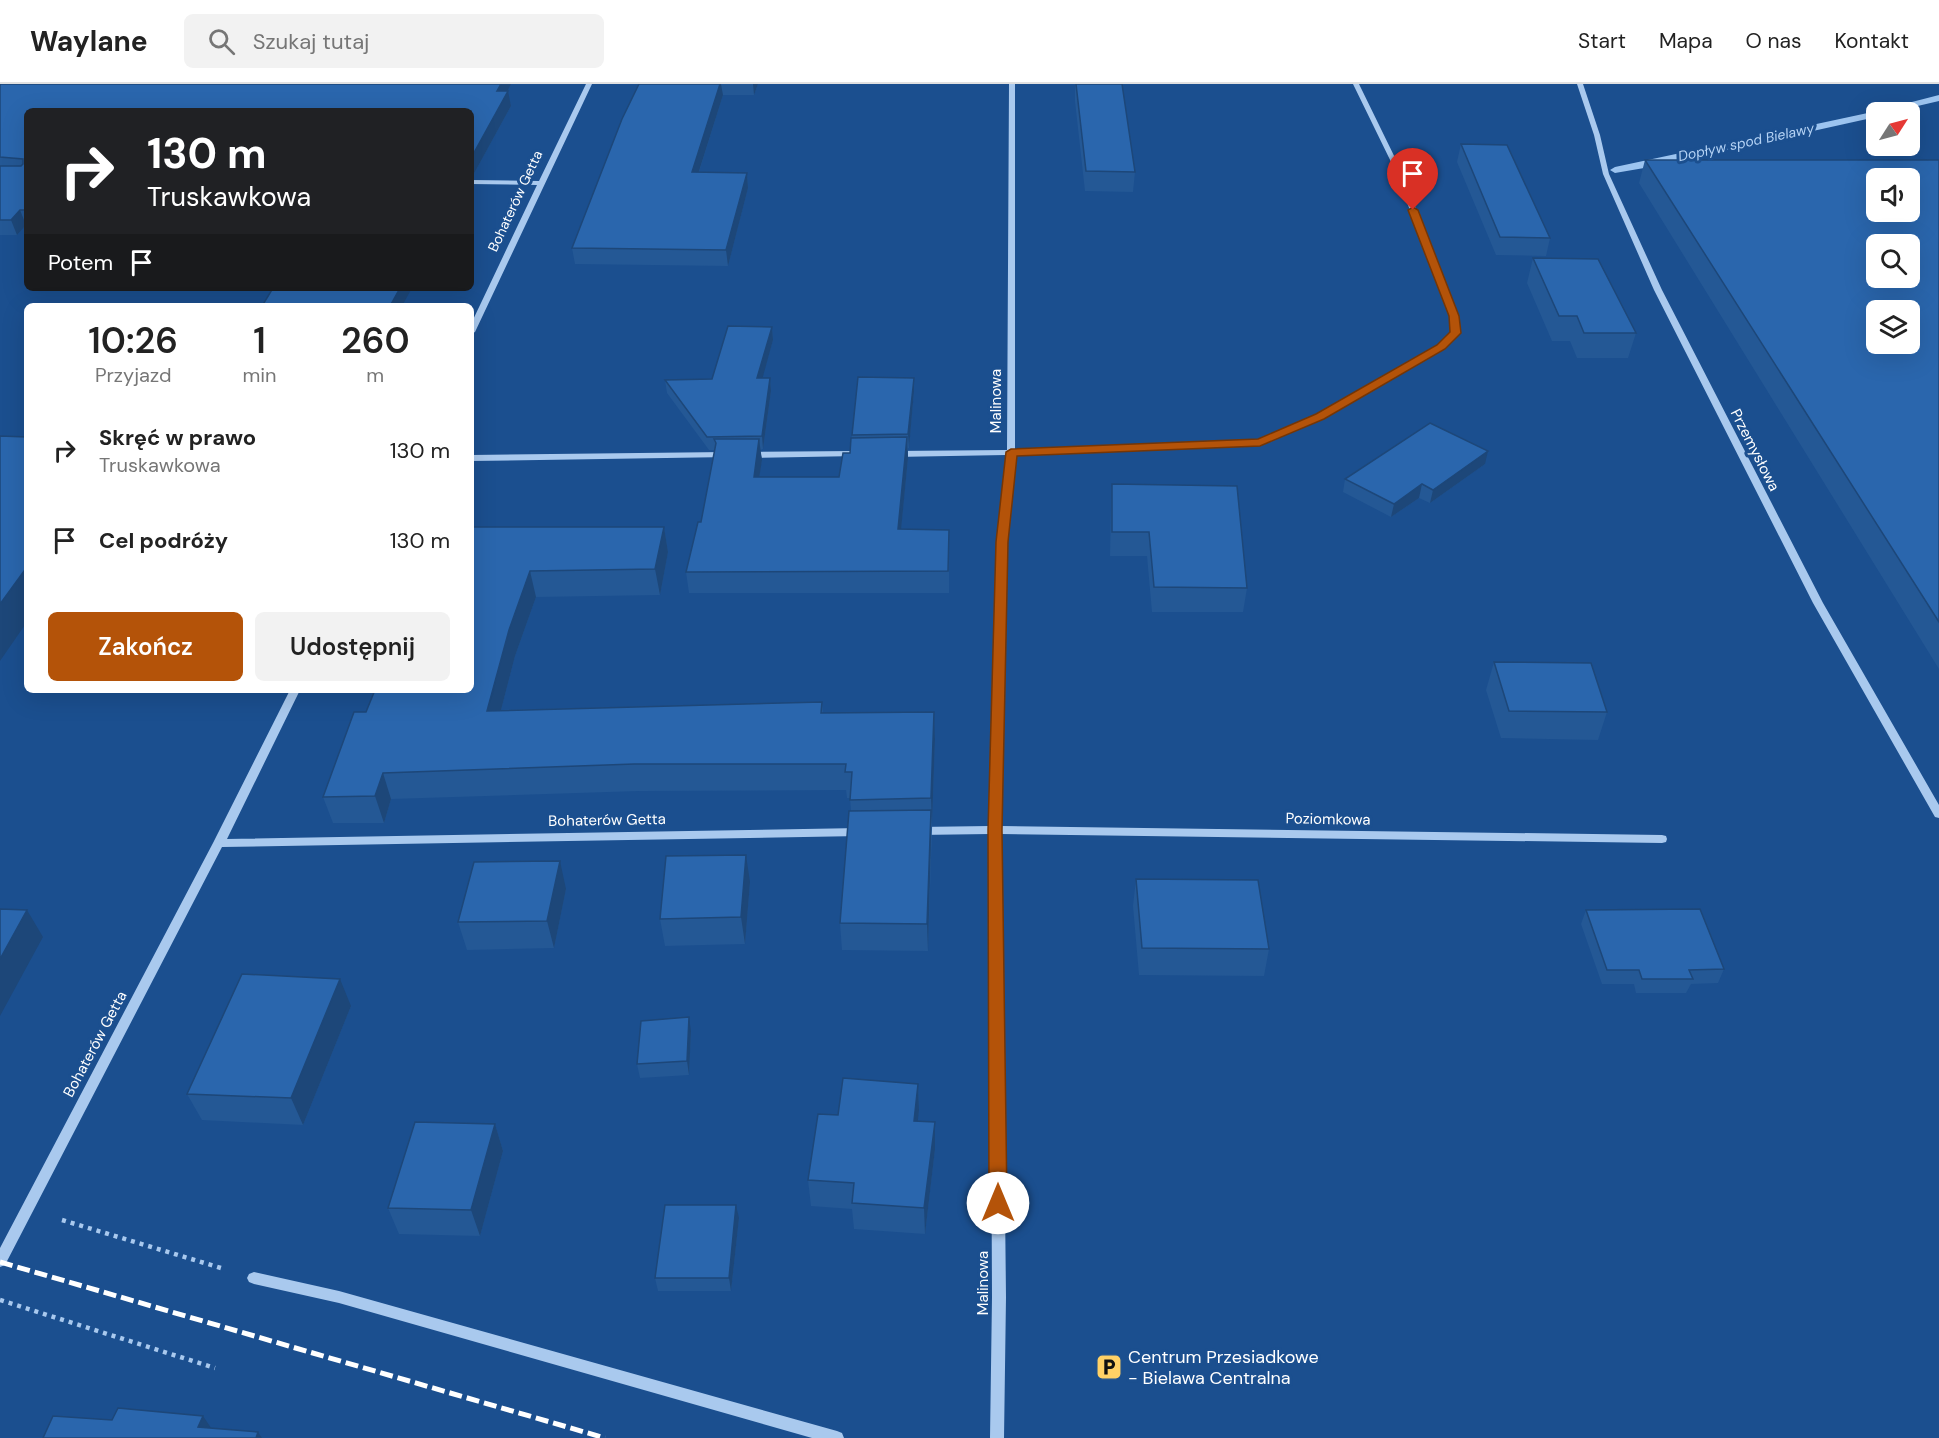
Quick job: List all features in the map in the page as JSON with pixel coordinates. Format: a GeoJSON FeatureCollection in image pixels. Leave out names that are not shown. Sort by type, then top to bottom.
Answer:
{"type":"FeatureCollection","features":[{"type":"Feature","properties":{"kind":"street","name":"Bohaterów Getta"},"geometry":{"type":"LineString","coordinates":[[474,326],[589,84]]}},
{"type":"Feature","properties":{"kind":"street","name":"Malinowa"},"geometry":{"type":"LineString","coordinates":[[997,1438],[999,1285],[995,830],[1002,542],[1011,452],[1012,84]]}},
{"type":"Feature","properties":{"kind":"street"},"geometry":{"type":"LineString","coordinates":[[880,454],[1011,452],[1260,442],[1320,417],[1441,347],[1456,333],[1454,316],[1396,168],[1356,84]]}},
{"type":"Feature","properties":{"kind":"street","name":"Przemysłowa"},"geometry":{"type":"LineString","coordinates":[[1580,84],[1597,135],[1606,174],[1658,290],[1818,603],[1939,814]]}},
{"type":"Feature","properties":{"kind":"street"},"geometry":{"type":"LineString","coordinates":[[474,183],[541,183]]}},
{"type":"Feature","properties":{"kind":"street"},"geometry":{"type":"LineString","coordinates":[[474,458],[869,454]]}},
{"type":"Feature","properties":{"kind":"street","name":"Bohaterów Getta"},"geometry":{"type":"LineString","coordinates":[[0,1261],[219,843],[294,693]]}},
{"type":"Feature","properties":{"kind":"street"},"geometry":{"type":"LineString","coordinates":[[911,831],[995,830]]}},
{"type":"Feature","properties":{"kind":"street","name":"Poziomkowa"},"geometry":{"type":"LineString","coordinates":[[995,830],[1662,839]]}},
{"type":"Feature","properties":{"kind":"street","name":"Bohaterów Getta"},"geometry":{"type":"LineString","coordinates":[[219,843],[876,832]]}},
{"type":"Feature","properties":{"kind":"street"},"geometry":{"type":"LineString","coordinates":[[254,1278],[339,1297],[837,1438]]}},
{"type":"Feature","properties":{"kind":"path"},"geometry":{"type":"LineString","coordinates":[[27,1209],[254,1278]]}},
{"type":"Feature","properties":{"kind":"path"},"geometry":{"type":"LineString","coordinates":[[0,1300],[214,1368]]}},
{"type":"Feature","properties":{"kind":"building"},"geometry":{"type":"Polygon","coordinates":[[[0,84],[501,84],[497,91],[508,91],[474,153],[474,108],[24,108],[24,210],[20,210],[11,220],[0,220],[0,166],[21,166],[23,159],[0,157],[0,84]]]}},
{"type":"Feature","properties":{"kind":"building"},"geometry":{"type":"Polygon","coordinates":[[[639,84],[720,84],[692,172],[747,173],[726,250],[572,248],[622,119],[639,84]]]}},
{"type":"Feature","properties":{"kind":"building"},"geometry":{"type":"Polygon","coordinates":[[[1076,84],[1122,84],[1135,172],[1086,171],[1076,84]]]}},
{"type":"Feature","properties":{"kind":"building"},"geometry":{"type":"Polygon","coordinates":[[[1461,144],[1507,145],[1550,238],[1500,237],[1461,144]]]}},
{"type":"Feature","properties":{"kind":"building"},"geometry":{"type":"Polygon","coordinates":[[[1645,160],[1939,160],[1939,622],[1645,160]]]}},
{"type":"Feature","properties":{"kind":"building"},"geometry":{"type":"Polygon","coordinates":[[[1533,258],[1598,259],[1636,333],[1584,333],[1577,316],[1559,316],[1533,258]]]}},
{"type":"Feature","properties":{"kind":"building"},"geometry":{"type":"Polygon","coordinates":[[[271,291],[398,291],[392,303],[264,303],[271,291]]]}},
{"type":"Feature","properties":{"kind":"building"},"geometry":{"type":"Polygon","coordinates":[[[728,326],[772,327],[757,378],[770,378],[762,436],[707,437],[665,380],[712,379],[728,326]]]}},
{"type":"Feature","properties":{"kind":"building"},"geometry":{"type":"Polygon","coordinates":[[[858,377],[914,378],[908,434],[852,435],[858,377]]]}},
{"type":"Feature","properties":{"kind":"building"},"geometry":{"type":"Polygon","coordinates":[[[1430,423],[1488,451],[1433,490],[1422,484],[1394,504],[1345,479],[1430,423]]]}},
{"type":"Feature","properties":{"kind":"building"},"geometry":{"type":"Polygon","coordinates":[[[0,436],[24,437],[24,571],[0,604],[0,436]]]}},
{"type":"Feature","properties":{"kind":"building"},"geometry":{"type":"Polygon","coordinates":[[[907,437],[898,529],[949,530],[948,571],[686,572],[698,522],[701,522],[716,443],[714,439],[759,439],[754,477],[839,477],[843,453],[850,453],[851,438],[907,437]]]}},
{"type":"Feature","properties":{"kind":"building"},"geometry":{"type":"Polygon","coordinates":[[[1112,484],[1237,486],[1247,588],[1154,587],[1149,532],[1112,532],[1112,484]]]}},
{"type":"Feature","properties":{"kind":"building"},"geometry":{"type":"Polygon","coordinates":[[[474,527],[664,527],[655,569],[530,571],[509,630],[487,711],[822,702],[821,713],[934,712],[931,798],[850,800],[852,772],[845,772],[846,764],[634,764],[383,773],[375,796],[323,797],[354,712],[366,712],[374,693],[474,693],[474,527]]]}},
{"type":"Feature","properties":{"kind":"building"},"geometry":{"type":"Polygon","coordinates":[[[1494,662],[1591,663],[1607,712],[1509,711],[1494,662]]]}},
{"type":"Feature","properties":{"kind":"building"},"geometry":{"type":"Polygon","coordinates":[[[931,810],[927,924],[840,923],[849,811],[931,810]]]}},
{"type":"Feature","properties":{"kind":"building"},"geometry":{"type":"Polygon","coordinates":[[[746,855],[741,917],[660,919],[666,856],[746,855]]]}},
{"type":"Feature","properties":{"kind":"building"},"geometry":{"type":"Polygon","coordinates":[[[560,861],[547,921],[458,922],[474,862],[560,861]]]}},
{"type":"Feature","properties":{"kind":"building"},"geometry":{"type":"Polygon","coordinates":[[[1136,879],[1258,880],[1269,949],[1142,948],[1136,879]]]}},
{"type":"Feature","properties":{"kind":"building"},"geometry":{"type":"Polygon","coordinates":[[[0,909],[27,910],[0,959],[0,909]]]}},
{"type":"Feature","properties":{"kind":"building"},"geometry":{"type":"Polygon","coordinates":[[[1700,909],[1724,969],[1689,970],[1693,979],[1642,979],[1639,970],[1607,970],[1586,910],[1700,909]]]}},
{"type":"Feature","properties":{"kind":"building"},"geometry":{"type":"Polygon","coordinates":[[[242,974],[340,979],[291,1098],[187,1094],[242,974]]]}},
{"type":"Feature","properties":{"kind":"building"},"geometry":{"type":"Polygon","coordinates":[[[689,1017],[687,1061],[637,1064],[641,1021],[689,1017]]]}},
{"type":"Feature","properties":{"kind":"building"},"geometry":{"type":"Polygon","coordinates":[[[843,1078],[918,1084],[914,1121],[935,1122],[924,1208],[852,1203],[854,1183],[808,1180],[818,1114],[838,1115],[843,1078]]]}},
{"type":"Feature","properties":{"kind":"building"},"geometry":{"type":"Polygon","coordinates":[[[415,1122],[495,1124],[471,1210],[388,1208],[415,1122]]]}},
{"type":"Feature","properties":{"kind":"building"},"geometry":{"type":"Polygon","coordinates":[[[665,1205],[736,1205],[729,1278],[655,1278],[665,1205]]]}},
{"type":"Feature","properties":{"kind":"building"},"geometry":{"type":"Polygon","coordinates":[[[118,1408],[203,1416],[198,1427],[258,1432],[256,1438],[43,1438],[53,1416],[112,1420],[118,1408]]]}},
{"type":"Feature","properties":{"kind":"waterway","name":"Dopływ spod Bielawy"},"geometry":{"type":"LineString","coordinates":[[1920,103],[1939,98]]}},
{"type":"Feature","properties":{"kind":"waterway","name":"Dopływ spod Bielawy"},"geometry":{"type":"LineString","coordinates":[[1615,170],[1866,116]]}},
{"type":"Feature","properties":{"kind":"railway"},"geometry":{"type":"LineString","coordinates":[[0,1262],[605,1438]]}},
{"type":"Feature","properties":{"kind":"place","name":"Centrum Przesiadkowe - Bielawa Centralna"},"geometry":{"type":"Point","coordinates":[1109,1367]}},
{"type":"Feature","properties":{"kind":"route"},"geometry":{"type":"LineString","coordinates":[[998,1203],[995,830],[1002,542],[1011,452],[1241,445],[1260,442],[1320,417],[1441,347],[1456,333],[1454,316],[1413,210]]}}]}
